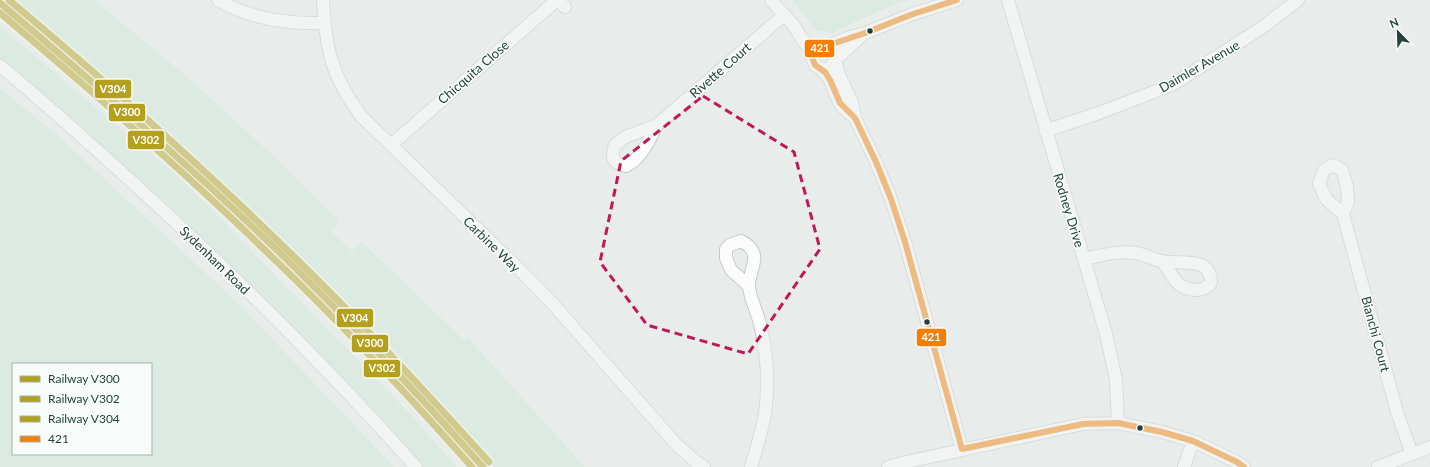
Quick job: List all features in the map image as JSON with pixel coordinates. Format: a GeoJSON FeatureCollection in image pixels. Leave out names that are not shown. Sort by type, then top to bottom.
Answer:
{"type":"FeatureCollection","features":[{"type":"Feature","properties":{"kind":"street"},"geometry":{"type":"LineString","coordinates":[[218,0],[244,13],[262,19],[283,23],[325,24]]}},
{"type":"Feature","properties":{"kind":"street","name":"Carbine Way"},"geometry":{"type":"LineString","coordinates":[[324,0],[328,51],[344,90],[361,116],[521,271],[676,444],[704,467]]}},
{"type":"Feature","properties":{"kind":"street"},"geometry":{"type":"LineString","coordinates":[[771,0],[795,27],[808,47],[815,65],[828,76],[833,84],[840,103],[856,118]]}},
{"type":"Feature","properties":{"kind":"street"},"geometry":{"type":"LineString","coordinates":[[812,57],[817,49],[865,33],[913,14],[957,0]]}},
{"type":"Feature","properties":{"kind":"street","name":"Rodney Drive"},"geometry":{"type":"LineString","coordinates":[[1008,0],[1045,131],[1106,334],[1116,380],[1118,423]]}},
{"type":"Feature","properties":{"kind":"street","name":"Daimler Avenue"},"geometry":{"type":"LineString","coordinates":[[1045,131],[1099,114],[1172,84],[1260,29],[1298,0]]}},
{"type":"Feature","properties":{"kind":"street","name":"Chicquita Close"},"geometry":{"type":"LineString","coordinates":[[391,145],[560,2]]}},
{"type":"Feature","properties":{"kind":"street","name":"Rivette Court"},"geometry":{"type":"LineString","coordinates":[[657,125],[784,15]]}},
{"type":"Feature","properties":{"kind":"street"},"geometry":{"type":"LineString","coordinates":[[795,27],[824,47],[833,51],[839,75],[852,102],[856,118],[891,199],[905,242],[962,449]]}},
{"type":"Feature","properties":{"kind":"street"},"geometry":{"type":"LineString","coordinates":[[821,69],[828,69],[831,67],[855,40],[865,33]]}},
{"type":"Feature","properties":{"kind":"street","name":"Sydenham Road"},"geometry":{"type":"LineString","coordinates":[[0,66],[74,129],[218,262],[300,344],[416,467]]}},
{"type":"Feature","properties":{"kind":"street","name":"Bianchi Court"},"geometry":{"type":"LineString","coordinates":[[1343,214],[1397,412],[1412,454]]}},
{"type":"Feature","properties":{"kind":"street"},"geometry":{"type":"LineString","coordinates":[[1084,259],[1116,253],[1136,253],[1163,262]]}},
{"type":"Feature","properties":{"kind":"street"},"geometry":{"type":"LineString","coordinates":[[749,286],[761,328],[766,361],[767,389],[762,427],[751,467]]}},
{"type":"Feature","properties":{"kind":"street"},"geometry":{"type":"LineString","coordinates":[[888,467],[962,449],[1083,424],[1118,423],[1162,432],[1193,441],[1237,462],[1244,467]]}},
{"type":"Feature","properties":{"kind":"street"},"geometry":{"type":"LineString","coordinates":[[1184,467],[1193,441]]}},
{"type":"Feature","properties":{"kind":"street"},"geometry":{"type":"LineString","coordinates":[[1378,467],[1430,447]]}},
{"type":"Feature","properties":{"kind":"highlighted area"},"geometry":{"type":"Polygon","coordinates":[[[703,96],[794,152],[820,249],[748,354],[647,325],[600,262],[621,161],[703,96]]]}},
{"type":"Feature","properties":{"kind":"green space"},"geometry":{"type":"Polygon","coordinates":[[[7,0],[94,0],[184,74],[268,151],[340,221],[331,231],[352,251],[362,242],[465,341],[468,338],[585,467],[494,467],[418,385],[256,223],[102,81],[7,0]]]}},
{"type":"Feature","properties":{"kind":"green space"},"geometry":{"type":"Polygon","coordinates":[[[792,0],[907,0],[867,16],[833,33],[816,30],[792,0]]]}},
{"type":"Feature","properties":{"kind":"green space"},"geometry":{"type":"Polygon","coordinates":[[[0,27],[180,178],[397,400],[457,467],[423,467],[378,416],[304,340],[0,60],[0,27]]]}},
{"type":"Feature","properties":{"kind":"green space"},"geometry":{"type":"Polygon","coordinates":[[[0,88],[56,134],[242,307],[394,467],[0,467],[0,88]]]}},
{"type":"Feature","properties":{"kind":"rail line","name":"V304"},"geometry":{"type":"LineString","coordinates":[[9,0],[148,120],[250,214],[362,325],[489,462]]}},
{"type":"Feature","properties":{"kind":"rail line","name":"V300"},"geometry":{"type":"LineString","coordinates":[[0,3],[176,156],[279,252],[332,304],[483,467]]}},
{"type":"Feature","properties":{"kind":"rail line","name":"V302"},"geometry":{"type":"LineString","coordinates":[[0,13],[70,72],[239,225],[349,334],[472,467]]}},
{"type":"Feature","properties":{"kind":"transit line","name":"421"},"geometry":{"type":"LineString","coordinates":[[957,0],[913,14],[865,33],[820,48],[815,51],[812,57],[815,65],[825,72],[830,80],[840,103],[855,118],[876,162],[891,199],[905,242],[962,449]]}},
{"type":"Feature","properties":{"kind":"transit line","name":"421"},"geometry":{"type":"LineString","coordinates":[[962,449],[1083,424],[1118,423],[1162,432],[1193,441],[1237,462],[1244,467]]}}]}
